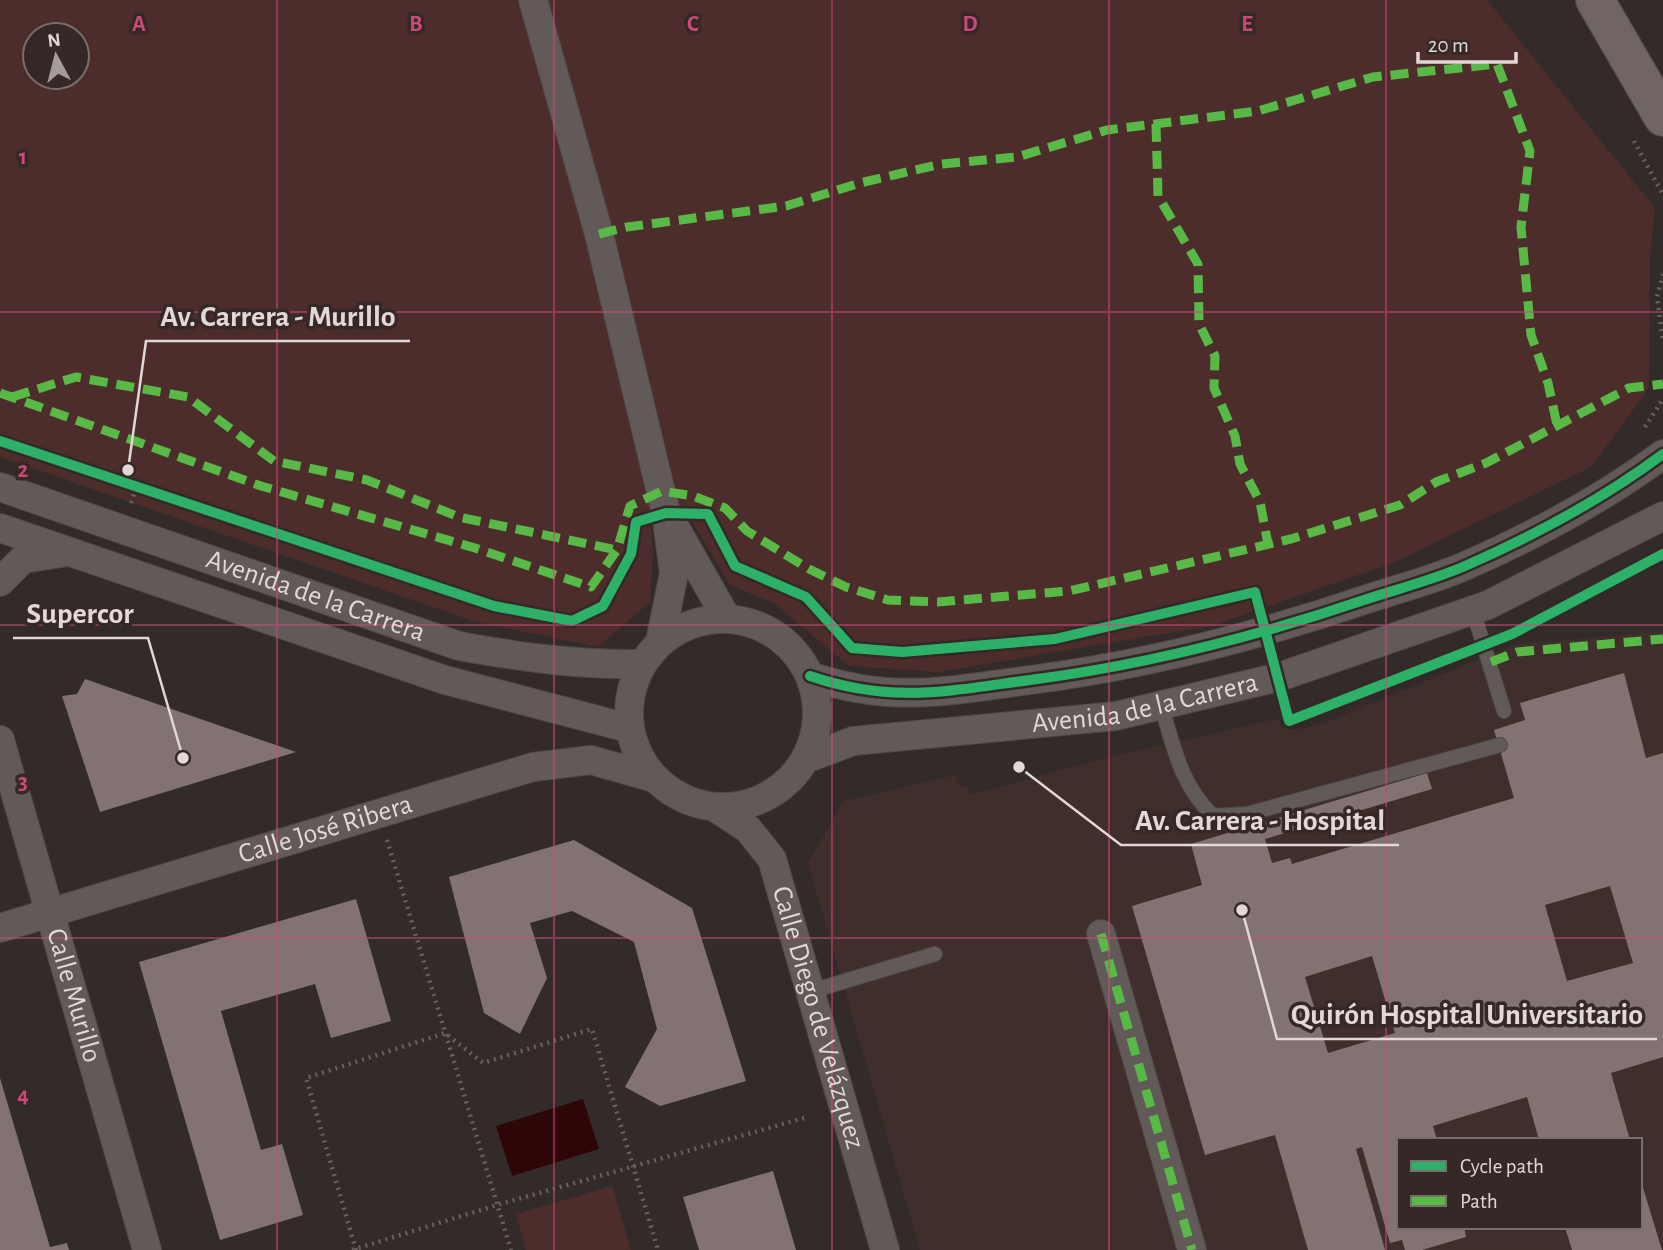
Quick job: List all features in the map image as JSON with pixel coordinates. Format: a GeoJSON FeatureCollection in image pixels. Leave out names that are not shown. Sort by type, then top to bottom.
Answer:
{"type":"FeatureCollection","features":[{"type":"Feature","properties":{"kind":"highway"},"geometry":{"type":"LineString","coordinates":[[1595,0],[1663,117]]}},
{"type":"Feature","properties":{"kind":"street"},"geometry":{"type":"LineString","coordinates":[[533,0],[599,234],[666,513],[674,573],[660,642]]}},
{"type":"Feature","properties":{"kind":"street","name":"Avenida de la Carrera"},"geometry":{"type":"LineString","coordinates":[[810,676],[844,687],[884,694],[927,693],[1110,670],[1267,633],[1464,567],[1597,499],[1663,454]]}},
{"type":"Feature","properties":{"kind":"street","name":"Avenida de la Carrera"},"geometry":{"type":"LineString","coordinates":[[0,486],[459,646],[523,658],[585,665],[640,664]]}},
{"type":"Feature","properties":{"kind":"street"},"geometry":{"type":"LineString","coordinates":[[666,513],[727,619]]}},
{"type":"Feature","properties":{"kind":"street","name":"Avenida de la Carrera"},"geometry":{"type":"LineString","coordinates":[[806,759],[853,741],[1116,716],[1279,677],[1473,611],[1663,516]]}},
{"type":"Feature","properties":{"kind":"street","name":"Avenida de la Carrera"},"geometry":{"type":"LineString","coordinates":[[0,528],[74,551],[445,680],[628,728]]}},
{"type":"Feature","properties":{"kind":"street"},"geometry":{"type":"LineString","coordinates":[[0,582],[23,559],[74,551]]}},
{"type":"Feature","properties":{"kind":"street"},"geometry":{"type":"LineString","coordinates":[[727,619],[755,624],[777,635],[798,656],[810,676],[817,703],[817,729],[806,759],[795,775],[772,795],[748,806],[716,808],[669,793],[651,777],[635,751],[628,728],[628,696],[640,664],[660,642],[695,622],[727,619]]}},
{"type":"Feature","properties":{"kind":"street","name":"Calle Murillo"},"geometry":{"type":"LineString","coordinates":[[0,740],[147,1250]]}},
{"type":"Feature","properties":{"kind":"street","name":"Calle José Ribera"},"geometry":{"type":"LineString","coordinates":[[0,928],[533,767],[591,760],[651,777]]}},
{"type":"Feature","properties":{"kind":"street","name":"Calle Diego de Velázquez"},"geometry":{"type":"LineString","coordinates":[[716,808],[748,828],[772,859],[885,1250]]}},
{"type":"Feature","properties":{"kind":"street"},"geometry":{"type":"LineString","coordinates":[[1101,934],[1192,1250]]}},
{"type":"Feature","properties":{"kind":"lane"},"geometry":{"type":"LineString","coordinates":[[1473,611],[1504,712]]}},
{"type":"Feature","properties":{"kind":"lane"},"geometry":{"type":"LineString","coordinates":[[1161,705],[1180,768],[1194,797],[1213,816],[1247,814],[1500,745]]}},
{"type":"Feature","properties":{"kind":"lane"},"geometry":{"type":"LineString","coordinates":[[811,991],[935,954]]}},
{"type":"Feature","properties":{"kind":"path"},"geometry":{"type":"LineString","coordinates":[[1663,274],[1657,297],[1663,342]]}},
{"type":"Feature","properties":{"kind":"path"},"geometry":{"type":"LineString","coordinates":[[124,483],[149,491]]}},
{"type":"Feature","properties":{"kind":"path"},"geometry":{"type":"LineString","coordinates":[[376,814],[386,839],[511,1250]]}},
{"type":"Feature","properties":{"kind":"path"},"geometry":{"type":"LineString","coordinates":[[445,1033],[483,1063],[592,1030],[658,1250]]}},
{"type":"Feature","properties":{"kind":"path"},"geometry":{"type":"LineString","coordinates":[[445,1033],[306,1078],[354,1250],[497,1205],[804,1118]]}},
{"type":"Feature","properties":{"kind":"shaded area"},"geometry":{"type":"Polygon","coordinates":[[[0,0],[1487,0],[1655,208],[1650,256],[1649,388],[1591,467],[1393,563],[1211,626],[938,672],[849,666],[774,603],[730,585],[689,517],[650,521],[653,551],[650,602],[598,647],[473,621],[0,457],[0,0]]]}},
{"type":"Feature","properties":{"kind":"shaded area"},"geometry":{"type":"Polygon","coordinates":[[[1663,631],[1663,1250],[920,1250],[808,863],[843,801],[955,775],[959,787],[967,786],[969,795],[1112,756],[1277,719],[1284,729],[1300,729],[1324,723],[1514,645],[1663,631]]]}},
{"type":"Feature","properties":{"kind":"shaded area"},"geometry":{"type":"Polygon","coordinates":[[[583,1099],[599,1149],[512,1176],[496,1126],[583,1099]]]}},
{"type":"Feature","properties":{"kind":"shaded area"},"geometry":{"type":"Polygon","coordinates":[[[612,1186],[631,1250],[526,1250],[516,1214],[612,1186]]]}},
{"type":"Feature","properties":{"kind":"building"},"geometry":{"type":"Polygon","coordinates":[[[1624,673],[1646,758],[1663,753],[1663,1057],[1611,1073],[1629,1138],[1538,1138],[1527,1097],[1433,1126],[1436,1138],[1397,1138],[1397,1229],[1464,1229],[1466,1237],[1422,1250],[1405,1250],[1402,1240],[1390,1243],[1362,1147],[1356,1149],[1385,1250],[1308,1250],[1275,1135],[1205,1155],[1132,906],[1202,885],[1191,844],[1427,773],[1432,789],[1265,839],[1272,863],[1290,858],[1292,864],[1514,798],[1494,730],[1525,720],[1520,703],[1624,673]],[[1610,886],[1545,905],[1567,981],[1633,963],[1610,886]],[[1372,956],[1305,977],[1328,1053],[1395,1033],[1372,956]]]}},
{"type":"Feature","properties":{"kind":"building"},"geometry":{"type":"Polygon","coordinates":[[[85,679],[296,752],[100,812],[62,696],[77,694],[85,679]]]}},
{"type":"Feature","properties":{"kind":"building"},"geometry":{"type":"Polygon","coordinates":[[[574,840],[692,908],[746,1081],[660,1106],[625,1087],[657,1029],[634,942],[572,911],[530,923],[547,978],[520,1034],[484,1013],[449,877],[574,840]]]}},
{"type":"Feature","properties":{"kind":"building"},"geometry":{"type":"Polygon","coordinates":[[[356,899],[391,1021],[331,1038],[315,984],[221,1011],[261,1150],[282,1144],[303,1215],[220,1240],[139,962],[356,899]]]}},
{"type":"Feature","properties":{"kind":"building"},"geometry":{"type":"Polygon","coordinates":[[[0,1078],[50,1247],[67,1243],[69,1250],[0,1250],[0,1078]]]}},
{"type":"Feature","properties":{"kind":"building"},"geometry":{"type":"Polygon","coordinates":[[[773,1171],[796,1250],[699,1250],[683,1197],[773,1171]]]}},
{"type":"Feature","properties":{"kind":"building"},"geometry":{"type":"Polygon","coordinates":[[[1642,1185],[1662,1250],[1572,1250],[1566,1229],[1642,1229],[1642,1185]]]}},
{"type":"Feature","properties":{"kind":"marked path"},"geometry":{"type":"LineString","coordinates":[[599,234],[627,227],[786,206],[860,183],[941,164],[1017,157],[1107,130],[1258,111],[1373,77],[1497,64],[1530,151],[1521,227],[1531,335],[1548,383],[1557,425]]}},
{"type":"Feature","properties":{"kind":"marked path"},"geometry":{"type":"LineString","coordinates":[[1156,124],[1158,196],[1198,264],[1199,324],[1215,356],[1214,388],[1235,436],[1240,464],[1260,502],[1268,544]]}},
{"type":"Feature","properties":{"kind":"marked path"},"geometry":{"type":"LineString","coordinates":[[12,397],[76,377],[188,397],[274,461],[367,480],[459,517],[617,550]]}},
{"type":"Feature","properties":{"kind":"marked path"},"geometry":{"type":"LineString","coordinates":[[0,393],[261,486],[475,548],[591,587],[617,550],[630,506],[662,491],[693,496],[725,508],[747,531],[809,569],[846,587],[888,600],[938,602],[1069,591],[1291,539],[1400,505],[1436,482],[1486,463],[1629,388],[1663,384]]}},
{"type":"Feature","properties":{"kind":"marked path"},"geometry":{"type":"LineString","coordinates":[[1491,662],[1517,652],[1663,639]]}},
{"type":"Feature","properties":{"kind":"marked path"},"geometry":{"type":"LineString","coordinates":[[1101,934],[1192,1250]]}},
{"type":"Feature","properties":{"kind":"cycle path"},"geometry":{"type":"LineString","coordinates":[[0,441],[494,606],[572,621],[603,606],[631,554],[636,522],[666,513],[708,514],[735,566],[806,597],[852,648],[902,652],[1055,639],[1255,592],[1289,721],[1512,634],[1663,554]]}},
{"type":"Feature","properties":{"kind":"cycle path"},"geometry":{"type":"LineString","coordinates":[[810,676],[867,690],[920,693],[946,691],[1073,674],[1241,638],[1465,566],[1567,516],[1663,454]]}},
{"type":"Feature","properties":{"kind":"place","name":"Av. Carrera - Murillo"},"geometry":{"type":"Point","coordinates":[128,470]}},
{"type":"Feature","properties":{"kind":"place","name":"Supercor"},"geometry":{"type":"Point","coordinates":[183,758]}},
{"type":"Feature","properties":{"kind":"place","name":"Av. Carrera - Hospital"},"geometry":{"type":"Point","coordinates":[1019,767]}},
{"type":"Feature","properties":{"kind":"place","name":"Quirón Hospital Universitario"},"geometry":{"type":"Point","coordinates":[1242,910]}}]}
